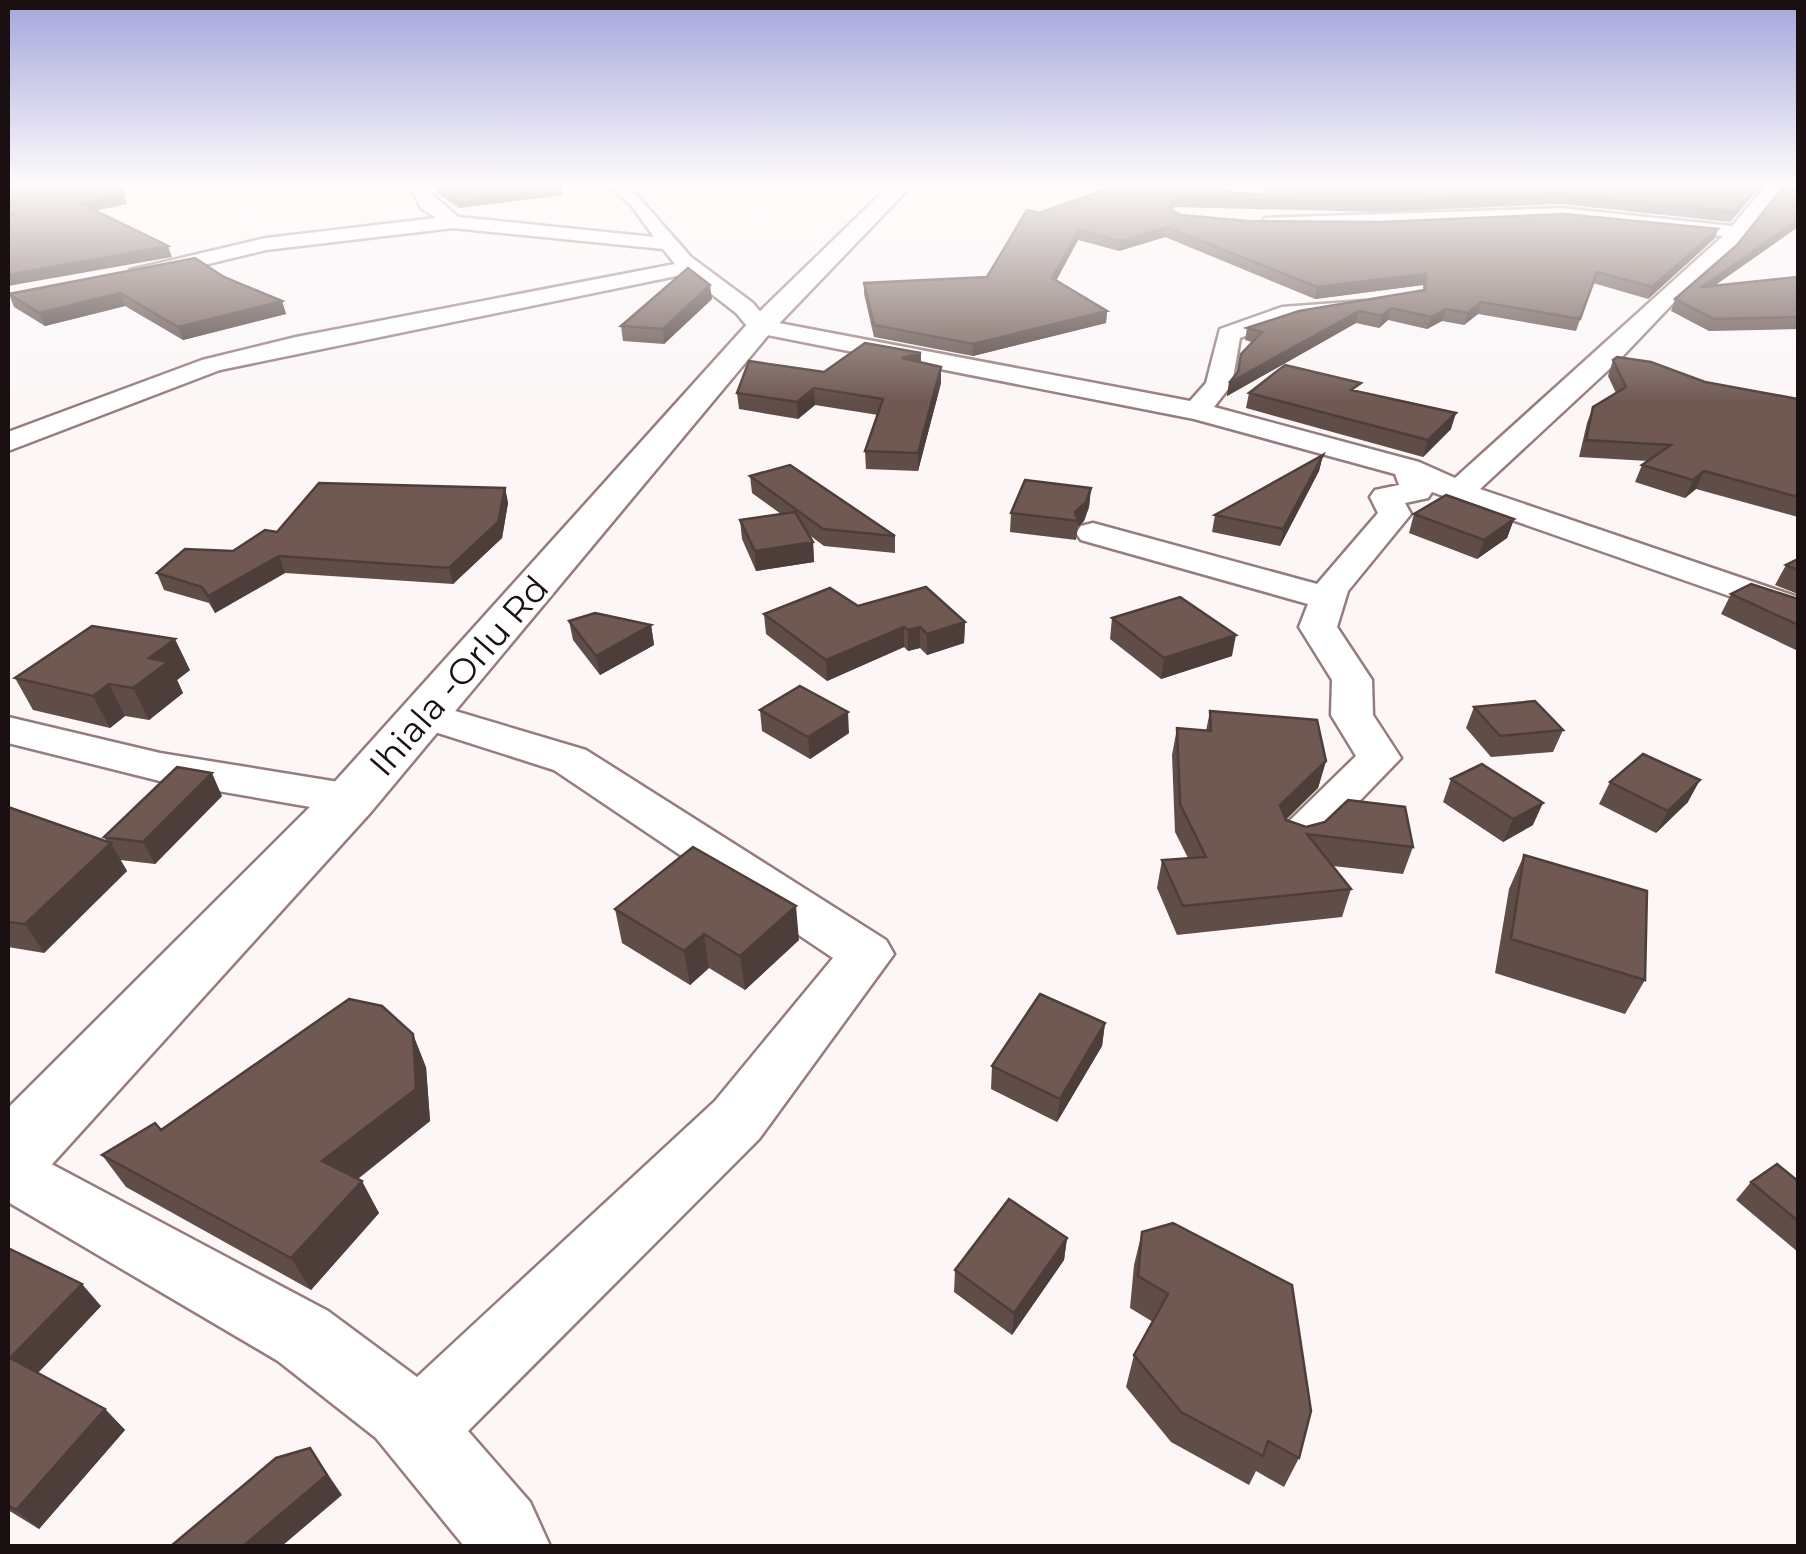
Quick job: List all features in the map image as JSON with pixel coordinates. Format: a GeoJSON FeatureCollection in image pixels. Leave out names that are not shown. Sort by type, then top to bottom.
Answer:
{"type":"FeatureCollection","features":[{"type":"Feature","properties":{"kind":"main road","name":"Ihiala -Orlu Rd"},"geometry":{"type":"LineString","coordinates":[[8,1160],[351,799],[760,327],[829,258]]}},
{"type":"Feature","properties":{"kind":"street"},"geometry":{"type":"LineString","coordinates":[[116,279],[208,258]]}},
{"type":"Feature","properties":{"kind":"street"},"geometry":{"type":"LineString","coordinates":[[681,258],[749,308],[760,327],[1197,411],[1408,468],[1458,492],[1798,610]]}},
{"type":"Feature","properties":{"kind":"street"},"geometry":{"type":"LineString","coordinates":[[1458,492],[1711,258]]}},
{"type":"Feature","properties":{"kind":"street"},"geometry":{"type":"LineString","coordinates":[[8,442],[211,366],[296,344],[690,267]]}},
{"type":"Feature","properties":{"kind":"street"},"geometry":{"type":"LineString","coordinates":[[1197,411],[1219,384],[1229,334],[1282,314],[1376,302]]}},
{"type":"Feature","properties":{"kind":"street"},"geometry":{"type":"LineString","coordinates":[[1299,835],[1379,758],[1352,714],[1352,680],[1318,627],[1328,598],[1395,514],[1386,497],[1418,491],[1408,468]]}},
{"type":"Feature","properties":{"kind":"street"},"geometry":{"type":"LineString","coordinates":[[1093,533],[1328,598]]}},
{"type":"Feature","properties":{"kind":"street"},"geometry":{"type":"LineString","coordinates":[[416,1430],[737,1120],[867,954],[570,760],[425,715]]}},
{"type":"Feature","properties":{"kind":"street"},"geometry":{"type":"LineString","coordinates":[[8,730],[160,766],[351,799]]}},
{"type":"Feature","properties":{"kind":"street"},"geometry":{"type":"LineString","coordinates":[[8,1169],[303,1336],[402,1412],[502,1530],[510,1546]]}},
{"type":"Feature","properties":{"kind":"building"},"geometry":{"type":"Polygon","coordinates":[[[8,258],[104,258],[8,275],[8,258]]]}},
{"type":"Feature","properties":{"kind":"building"},"geometry":{"type":"Polygon","coordinates":[[[195,258],[224,277],[282,301],[178,327],[120,293],[39,313],[9,294],[195,258]]]}},
{"type":"Feature","properties":{"kind":"building"},"geometry":{"type":"Polygon","coordinates":[[[999,258],[1064,258],[1052,278],[1107,311],[973,344],[874,325],[864,283],[987,277],[999,258]]]}},
{"type":"Feature","properties":{"kind":"building"},"geometry":{"type":"Polygon","coordinates":[[[1243,258],[1686,258],[1652,287],[1597,272],[1580,319],[1481,302],[1468,313],[1446,309],[1431,317],[1391,308],[1382,316],[1359,311],[1229,383],[1238,372],[1241,354],[1262,332],[1247,328],[1299,311],[1425,290],[1426,274],[1317,287],[1243,258]]]}},
{"type":"Feature","properties":{"kind":"building"},"geometry":{"type":"Polygon","coordinates":[[[1723,258],[1744,258],[1702,287],[1798,277],[1798,317],[1714,319],[1675,299],[1723,258]]]}},
{"type":"Feature","properties":{"kind":"building"},"geometry":{"type":"Polygon","coordinates":[[[688,268],[710,285],[663,329],[621,326],[688,268]]]}},
{"type":"Feature","properties":{"kind":"building"},"geometry":{"type":"Polygon","coordinates":[[[865,343],[921,353],[902,358],[941,367],[918,453],[865,451],[883,399],[814,388],[797,402],[737,393],[749,361],[824,372],[865,343]]]}},
{"type":"Feature","properties":{"kind":"building"},"geometry":{"type":"Polygon","coordinates":[[[1617,357],[1651,362],[1705,382],[1798,399],[1798,497],[1704,471],[1693,480],[1642,465],[1671,445],[1586,440],[1593,407],[1626,387],[1613,360],[1617,357]]]}},
{"type":"Feature","properties":{"kind":"building"},"geometry":{"type":"Polygon","coordinates":[[[1285,365],[1361,383],[1351,390],[1456,413],[1428,440],[1249,393],[1285,365]]]}},
{"type":"Feature","properties":{"kind":"building"},"geometry":{"type":"Polygon","coordinates":[[[1323,455],[1283,529],[1215,515],[1323,455]]]}},
{"type":"Feature","properties":{"kind":"building"},"geometry":{"type":"Polygon","coordinates":[[[790,465],[895,536],[823,529],[750,476],[790,465]]]}},
{"type":"Feature","properties":{"kind":"building"},"geometry":{"type":"Polygon","coordinates":[[[1025,480],[1091,488],[1086,502],[1075,512],[1078,521],[1011,513],[1025,480]]]}},
{"type":"Feature","properties":{"kind":"building"},"geometry":{"type":"Polygon","coordinates":[[[319,483],[505,488],[498,522],[449,568],[279,556],[208,596],[202,587],[157,573],[185,549],[233,551],[265,530],[277,532],[319,483]]]}},
{"type":"Feature","properties":{"kind":"building"},"geometry":{"type":"Polygon","coordinates":[[[1446,495],[1514,519],[1484,540],[1414,514],[1446,495]]]}},
{"type":"Feature","properties":{"kind":"building"},"geometry":{"type":"Polygon","coordinates":[[[795,512],[813,542],[755,551],[740,520],[795,512]]]}},
{"type":"Feature","properties":{"kind":"building"},"geometry":{"type":"Polygon","coordinates":[[[1798,559],[1798,570],[1786,565],[1798,559]]]}},
{"type":"Feature","properties":{"kind":"building"},"geometry":{"type":"Polygon","coordinates":[[[1751,584],[1798,599],[1798,625],[1731,594],[1751,584]]]}},
{"type":"Feature","properties":{"kind":"building"},"geometry":{"type":"Polygon","coordinates":[[[926,587],[965,622],[927,634],[920,627],[904,627],[826,660],[764,614],[830,588],[858,606],[926,587]]]}},
{"type":"Feature","properties":{"kind":"building"},"geometry":{"type":"Polygon","coordinates":[[[1180,597],[1236,635],[1164,658],[1112,618],[1180,597]]]}},
{"type":"Feature","properties":{"kind":"building"},"geometry":{"type":"Polygon","coordinates":[[[595,613],[651,625],[596,656],[569,621],[595,613]]]}},
{"type":"Feature","properties":{"kind":"building"},"geometry":{"type":"Polygon","coordinates":[[[92,626],[175,639],[149,658],[168,662],[133,688],[109,684],[93,696],[15,678],[92,626]]]}},
{"type":"Feature","properties":{"kind":"building"},"geometry":{"type":"Polygon","coordinates":[[[800,686],[848,712],[808,737],[760,710],[800,686]]]}},
{"type":"Feature","properties":{"kind":"building"},"geometry":{"type":"Polygon","coordinates":[[[1535,701],[1563,730],[1500,736],[1474,707],[1535,701]]]}},
{"type":"Feature","properties":{"kind":"building"},"geometry":{"type":"Polygon","coordinates":[[[1210,711],[1317,720],[1326,761],[1280,805],[1286,820],[1306,827],[1325,822],[1348,800],[1405,807],[1413,847],[1307,834],[1351,889],[1183,906],[1162,860],[1206,857],[1180,804],[1177,728],[1211,731],[1210,711]]]}},
{"type":"Feature","properties":{"kind":"building"},"geometry":{"type":"Polygon","coordinates":[[[1643,754],[1700,780],[1668,811],[1610,782],[1643,754]]]}},
{"type":"Feature","properties":{"kind":"building"},"geometry":{"type":"Polygon","coordinates":[[[1482,764],[1543,803],[1513,819],[1451,779],[1482,764]]]}},
{"type":"Feature","properties":{"kind":"building"},"geometry":{"type":"Polygon","coordinates":[[[177,767],[212,773],[143,842],[104,837],[177,767]]]}},
{"type":"Feature","properties":{"kind":"building"},"geometry":{"type":"Polygon","coordinates":[[[8,807],[111,843],[25,924],[8,922],[8,807]]]}},
{"type":"Feature","properties":{"kind":"building"},"geometry":{"type":"Polygon","coordinates":[[[693,847],[796,906],[740,956],[704,934],[684,951],[615,909],[693,847]]]}},
{"type":"Feature","properties":{"kind":"building"},"geometry":{"type":"Polygon","coordinates":[[[1524,855],[1647,891],[1645,980],[1511,939],[1524,855]]]}},
{"type":"Feature","properties":{"kind":"building"},"geometry":{"type":"Polygon","coordinates":[[[1040,994],[1105,1023],[1060,1099],[992,1066],[1040,994]]]}},
{"type":"Feature","properties":{"kind":"building"},"geometry":{"type":"Polygon","coordinates":[[[349,999],[382,1006],[413,1034],[416,1089],[322,1161],[362,1181],[291,1258],[102,1155],[155,1123],[161,1130],[349,999]]]}},
{"type":"Feature","properties":{"kind":"building"},"geometry":{"type":"Polygon","coordinates":[[[1777,1164],[1798,1181],[1798,1221],[1751,1182],[1777,1164]]]}},
{"type":"Feature","properties":{"kind":"building"},"geometry":{"type":"Polygon","coordinates":[[[1009,1199],[1067,1238],[1014,1313],[955,1270],[1009,1199]]]}},
{"type":"Feature","properties":{"kind":"building"},"geometry":{"type":"Polygon","coordinates":[[[1173,1223],[1292,1285],[1311,1411],[1299,1458],[1268,1441],[1263,1456],[1181,1412],[1134,1355],[1168,1294],[1138,1276],[1142,1232],[1173,1223]]]}},
{"type":"Feature","properties":{"kind":"building"},"geometry":{"type":"Polygon","coordinates":[[[8,1248],[82,1284],[10,1358],[105,1409],[16,1510],[8,1505],[8,1248]]]}},
{"type":"Feature","properties":{"kind":"building"},"geometry":{"type":"Polygon","coordinates":[[[310,1448],[327,1475],[243,1546],[171,1546],[276,1458],[310,1448]]]}}]}
